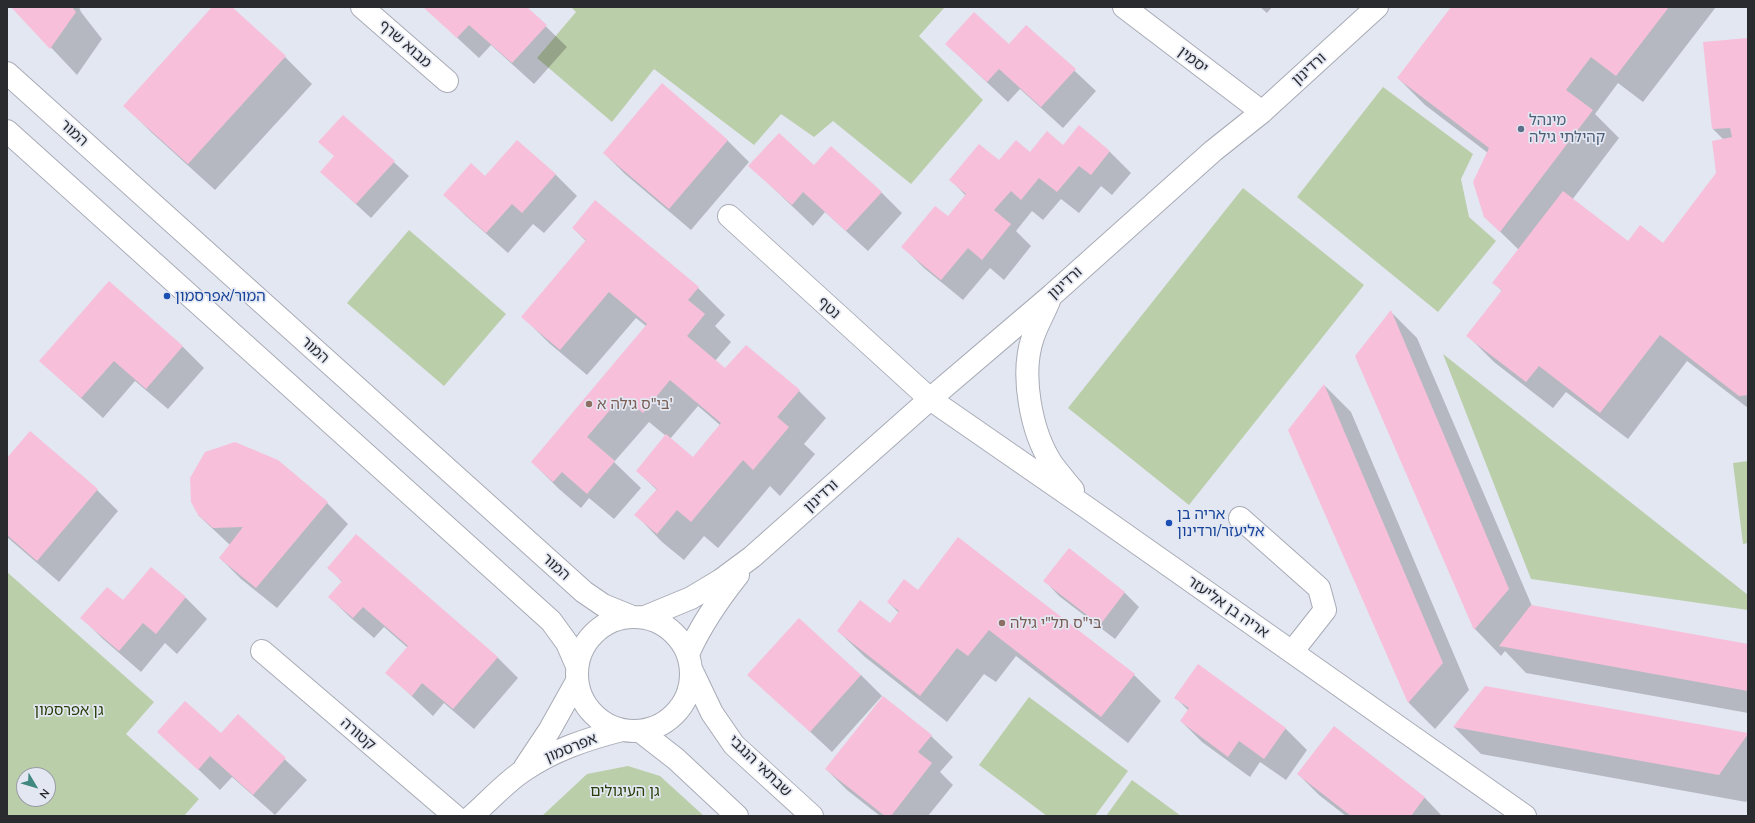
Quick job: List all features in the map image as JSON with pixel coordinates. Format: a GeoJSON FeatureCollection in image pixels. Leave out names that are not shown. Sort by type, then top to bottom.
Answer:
{"type":"FeatureCollection","features":[{"type":"Feature","properties":{"kind":"street","name":"מבוא שרף"},"geometry":{"type":"LineString","coordinates":[[362,7],[447,81]]}},
{"type":"Feature","properties":{"kind":"street","name":"יסמין"},"geometry":{"type":"LineString","coordinates":[[1124,7],[1262,112]]}},
{"type":"Feature","properties":{"kind":"street","name":"ורדינון"},"geometry":{"type":"LineString","coordinates":[[637,617],[692,598],[721,580],[752,557],[1052,295],[1213,151],[1262,112],[1377,7]]}},
{"type":"Feature","properties":{"kind":"street","name":"המור"},"geometry":{"type":"LineString","coordinates":[[9,82],[584,592],[603,605],[637,617]]}},
{"type":"Feature","properties":{"kind":"street"},"geometry":{"type":"LineString","coordinates":[[7,131],[551,621],[567,643],[577,674],[582,698],[592,713],[606,724],[631,731],[676,759],[737,816]]}},
{"type":"Feature","properties":{"kind":"street","name":"נטף"},"geometry":{"type":"LineString","coordinates":[[729,216],[930,400]]}},
{"type":"Feature","properties":{"kind":"street"},"geometry":{"type":"LineString","coordinates":[[1052,295],[1033,338],[1027,364],[1031,406],[1037,435],[1052,463],[1086,507]]}},
{"type":"Feature","properties":{"kind":"street","name":"אריה בן אליעזר"},"geometry":{"type":"LineString","coordinates":[[930,400],[1086,507],[1525,816]]}},
{"type":"Feature","properties":{"kind":"street"},"geometry":{"type":"LineString","coordinates":[[1240,518],[1319,588],[1325,610],[1292,652]]}},
{"type":"Feature","properties":{"kind":"street","name":"ורדינון"},"geometry":{"type":"LineString","coordinates":[[689,662],[699,630],[713,608],[752,557]]}},
{"type":"Feature","properties":{"kind":"street"},"geometry":{"type":"LineString","coordinates":[[577,674],[581,651],[589,638],[601,627],[615,620],[637,617],[658,622],[670,630],[681,641],[689,662],[690,687],[683,703],[672,717],[657,726],[631,731]]}},
{"type":"Feature","properties":{"kind":"street","name":"קטורה"},"geometry":{"type":"LineString","coordinates":[[262,651],[455,816]]}},
{"type":"Feature","properties":{"kind":"street","name":"שבתאי הנגבי"},"geometry":{"type":"LineString","coordinates":[[689,662],[712,713],[734,745],[812,816]]}},
{"type":"Feature","properties":{"kind":"street","name":"אפרסמון"},"geometry":{"type":"LineString","coordinates":[[522,771],[549,731],[577,674]]}},
{"type":"Feature","properties":{"kind":"street","name":"אפרסמון"},"geometry":{"type":"LineString","coordinates":[[472,816],[522,771],[555,752],[587,739],[631,731]]}},
{"type":"Feature","properties":{"kind":"green space"},"geometry":{"type":"Polygon","coordinates":[[[571,7],[945,7],[919,36],[983,100],[911,184],[833,121],[814,137],[781,114],[754,145],[654,69],[612,122],[537,58],[576,12],[571,7]]]}},
{"type":"Feature","properties":{"kind":"green space"},"geometry":{"type":"Polygon","coordinates":[[[1383,87],[1473,154],[1461,179],[1469,217],[1496,241],[1438,312],[1297,197],[1383,87]]]}},
{"type":"Feature","properties":{"kind":"green space"},"geometry":{"type":"Polygon","coordinates":[[[1243,188],[1364,285],[1189,505],[1068,408],[1243,188]]]}},
{"type":"Feature","properties":{"kind":"green space"},"geometry":{"type":"Polygon","coordinates":[[[409,230],[506,314],[444,386],[347,303],[409,230]]]}},
{"type":"Feature","properties":{"kind":"green space"},"geometry":{"type":"Polygon","coordinates":[[[1443,354],[1748,595],[1748,610],[1531,579],[1443,354]]]}},
{"type":"Feature","properties":{"kind":"green space"},"geometry":{"type":"Polygon","coordinates":[[[1748,461],[1748,543],[1743,544],[1733,463],[1748,461]]]}},
{"type":"Feature","properties":{"kind":"green space","name":"גן אפרסמון"},"geometry":{"type":"Polygon","coordinates":[[[7,572],[154,702],[126,734],[199,799],[184,816],[7,816],[7,572]]]}},
{"type":"Feature","properties":{"kind":"green space"},"geometry":{"type":"Polygon","coordinates":[[[1029,697],[1128,771],[1095,816],[1047,816],[979,765],[1029,697]]]}},
{"type":"Feature","properties":{"kind":"green space","name":"גן העיגולים"},"geometry":{"type":"Polygon","coordinates":[[[628,766],[660,776],[704,816],[542,816],[587,774],[628,766]]]}},
{"type":"Feature","properties":{"kind":"green space"},"geometry":{"type":"Polygon","coordinates":[[[1132,780],[1181,816],[1106,816],[1132,780]]]}},
{"type":"Feature","properties":{"kind":"building"},"geometry":{"type":"Polygon","coordinates":[[[11,7],[72,7],[76,12],[50,49],[11,7]]]}},
{"type":"Feature","properties":{"kind":"building"},"geometry":{"type":"Polygon","coordinates":[[[212,7],[232,7],[286,56],[188,164],[123,106],[212,7]]]}},
{"type":"Feature","properties":{"kind":"building"},"geometry":{"type":"Polygon","coordinates":[[[423,7],[527,7],[547,25],[512,63],[469,25],[457,38],[423,7]]]}},
{"type":"Feature","properties":{"kind":"building","name":"מינהל קהילתי גילה"},"geometry":{"type":"Polygon","coordinates":[[[1451,7],[1669,7],[1616,76],[1591,57],[1566,90],[1593,110],[1500,232],[1484,217],[1473,182],[1489,148],[1397,78],[1451,7]]]}},
{"type":"Feature","properties":{"kind":"building"},"geometry":{"type":"Polygon","coordinates":[[[974,12],[1009,44],[1026,25],[1076,69],[1041,107],[999,69],[987,82],[945,44],[974,12]]]}},
{"type":"Feature","properties":{"kind":"building"},"geometry":{"type":"Polygon","coordinates":[[[1748,38],[1748,395],[1739,396],[1660,335],[1600,413],[1539,366],[1526,382],[1466,336],[1502,290],[1492,283],[1563,191],[1628,241],[1640,225],[1663,243],[1716,173],[1712,141],[1732,137],[1730,128],[1712,129],[1703,42],[1748,38]]]}},
{"type":"Feature","properties":{"kind":"building"},"geometry":{"type":"Polygon","coordinates":[[[662,83],[728,140],[669,209],[603,153],[662,83]]]}},
{"type":"Feature","properties":{"kind":"building"},"geometry":{"type":"Polygon","coordinates":[[[343,115],[395,161],[356,204],[320,172],[334,156],[318,142],[343,115]]]}},
{"type":"Feature","properties":{"kind":"building"},"geometry":{"type":"Polygon","coordinates":[[[1079,125],[1110,151],[1091,175],[1079,166],[1057,192],[1039,178],[1021,200],[1011,191],[994,210],[1011,224],[982,260],[968,248],[941,280],[901,247],[935,206],[948,216],[966,194],[949,180],[979,144],[999,160],[1016,140],[1030,152],[1047,131],[1063,145],[1079,125]]]}},
{"type":"Feature","properties":{"kind":"building"},"geometry":{"type":"Polygon","coordinates":[[[779,133],[814,165],[831,146],[882,192],[846,231],[803,192],[792,205],[748,166],[779,133]]]}},
{"type":"Feature","properties":{"kind":"building"},"geometry":{"type":"Polygon","coordinates":[[[517,140],[556,174],[522,213],[512,204],[486,233],[443,195],[471,163],[485,176],[517,140]]]}},
{"type":"Feature","properties":{"kind":"building"},"geometry":{"type":"Polygon","coordinates":[[[595,200],[699,287],[688,300],[705,314],[687,336],[725,368],[746,345],[800,390],[777,417],[789,427],[753,470],[743,460],[691,522],[677,510],[657,534],[634,515],[657,489],[636,471],[666,434],[693,457],[721,423],[670,380],[643,413],[622,396],[587,437],[615,461],[587,494],[562,472],[553,482],[531,462],[647,324],[609,292],[560,350],[521,317],[586,240],[572,228],[595,200]]]}},
{"type":"Feature","properties":{"kind":"building"},"geometry":{"type":"Polygon","coordinates":[[[109,281],[183,346],[146,389],[114,361],[81,398],[39,361],[109,281]]]}},
{"type":"Feature","properties":{"kind":"building"},"geometry":{"type":"Polygon","coordinates":[[[1391,310],[1509,589],[1474,630],[1355,356],[1391,310]]]}},
{"type":"Feature","properties":{"kind":"building"},"geometry":{"type":"Polygon","coordinates":[[[1324,384],[1443,663],[1408,703],[1288,430],[1324,384]]]}},
{"type":"Feature","properties":{"kind":"building"},"geometry":{"type":"Polygon","coordinates":[[[30,431],[98,489],[37,561],[7,535],[7,458],[30,431]]]}},
{"type":"Feature","properties":{"kind":"building"},"geometry":{"type":"Polygon","coordinates":[[[235,442],[278,460],[328,502],[256,588],[219,558],[243,527],[213,528],[198,515],[191,502],[190,478],[205,452],[235,442]]]}},
{"type":"Feature","properties":{"kind":"building"},"geometry":{"type":"Polygon","coordinates":[[[356,534],[498,657],[453,709],[422,683],[412,696],[385,673],[408,646],[363,607],[353,618],[328,597],[342,581],[327,568],[356,534]]]}},
{"type":"Feature","properties":{"kind":"building"},"geometry":{"type":"Polygon","coordinates":[[[958,537],[1135,674],[1101,717],[989,630],[968,656],[957,648],[920,696],[837,631],[860,600],[890,623],[899,611],[887,602],[904,579],[918,590],[958,537]]]}},
{"type":"Feature","properties":{"kind":"building"},"geometry":{"type":"Polygon","coordinates":[[[1069,548],[1125,592],[1100,625],[1043,581],[1069,548]]]}},
{"type":"Feature","properties":{"kind":"building"},"geometry":{"type":"Polygon","coordinates":[[[151,567],[186,597],[156,634],[143,623],[119,651],[80,618],[107,587],[123,600],[151,567]]]}},
{"type":"Feature","properties":{"kind":"building"},"geometry":{"type":"Polygon","coordinates":[[[1531,605],[1748,644],[1748,691],[1499,646],[1531,605]]]}},
{"type":"Feature","properties":{"kind":"building"},"geometry":{"type":"Polygon","coordinates":[[[799,618],[861,675],[810,732],[747,675],[799,618]]]}},
{"type":"Feature","properties":{"kind":"building"},"geometry":{"type":"Polygon","coordinates":[[[1198,664],[1286,728],[1264,759],[1239,741],[1228,757],[1180,721],[1189,708],[1174,698],[1198,664]]]}},
{"type":"Feature","properties":{"kind":"building"},"geometry":{"type":"Polygon","coordinates":[[[1485,686],[1748,734],[1719,775],[1453,727],[1485,686]]]}},
{"type":"Feature","properties":{"kind":"building"},"geometry":{"type":"Polygon","coordinates":[[[883,696],[932,735],[918,752],[932,763],[891,816],[885,816],[825,769],[883,696]]]}},
{"type":"Feature","properties":{"kind":"building"},"geometry":{"type":"Polygon","coordinates":[[[185,701],[221,733],[238,714],[286,758],[253,795],[210,756],[198,770],[157,732],[185,701]]]}},
{"type":"Feature","properties":{"kind":"building"},"geometry":{"type":"Polygon","coordinates":[[[1334,726],[1425,797],[1411,816],[1351,816],[1297,774],[1334,726]]]}},
{"type":"Feature","properties":{"kind":"place","name":"מינהל קהילתי גילה"},"geometry":{"type":"Point","coordinates":[1521,129]}},
{"type":"Feature","properties":{"kind":"place","name":"המור/אפרסמון"},"geometry":{"type":"Point","coordinates":[167,296]}},
{"type":"Feature","properties":{"kind":"place","name":"בי\"ס גילה א'"},"geometry":{"type":"Point","coordinates":[589,404]}},
{"type":"Feature","properties":{"kind":"place","name":"אריה בן אליעזר/ורדינון"},"geometry":{"type":"Point","coordinates":[1169,523]}},
{"type":"Feature","properties":{"kind":"place","name":"בי\"ס תל\"י גילה"},"geometry":{"type":"Point","coordinates":[1002,623]}}]}
